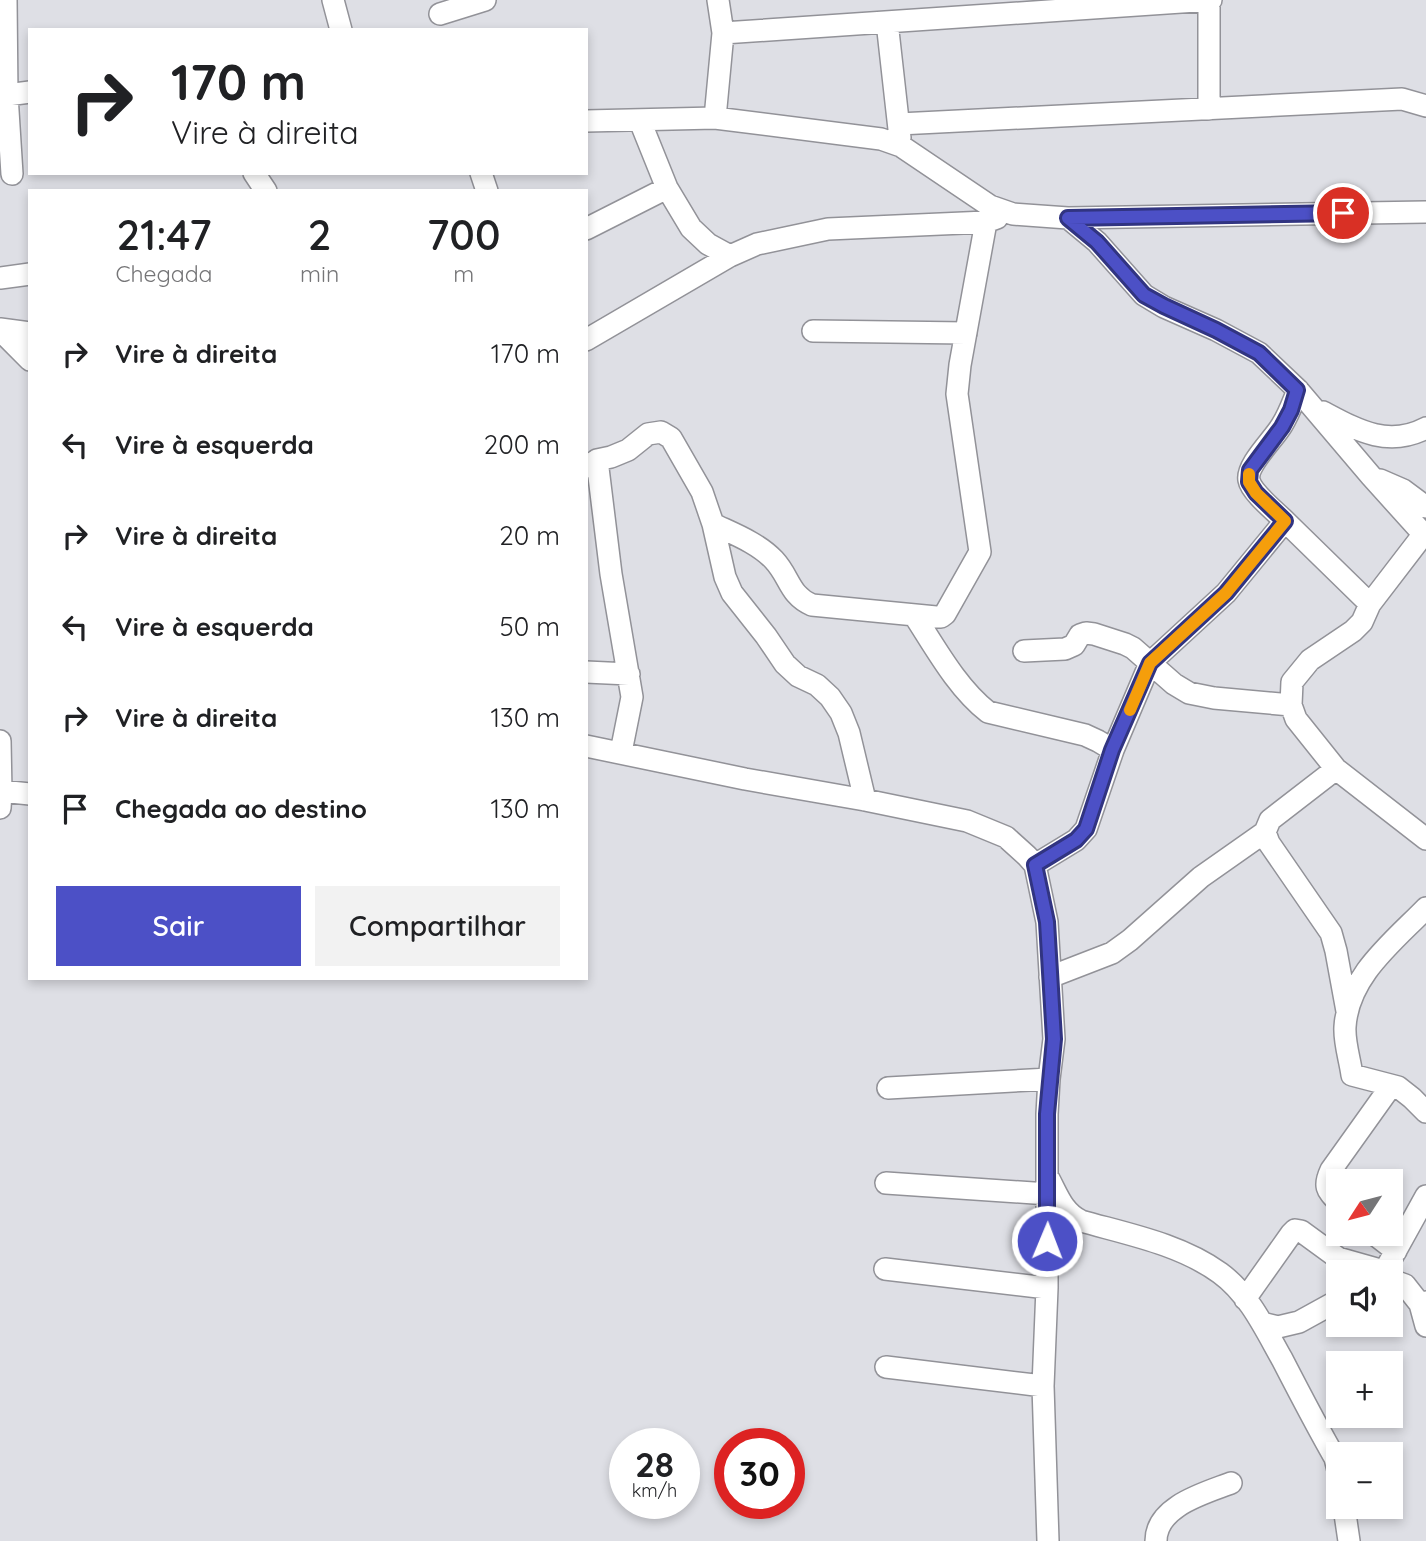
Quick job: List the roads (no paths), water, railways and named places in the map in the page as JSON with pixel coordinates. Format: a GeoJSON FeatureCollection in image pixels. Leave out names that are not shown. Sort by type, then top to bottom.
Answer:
{"type":"FeatureCollection","features":[{"type":"Feature","properties":{"kind":"street"},"geometry":{"type":"LineString","coordinates":[[6,0],[6,95],[14,173]]}},
{"type":"Feature","properties":{"kind":"street"},"geometry":{"type":"LineString","coordinates":[[332,0],[340,28]]}},
{"type":"Feature","properties":{"kind":"street"},"geometry":{"type":"LineString","coordinates":[[439,15],[485,0]]}},
{"type":"Feature","properties":{"kind":"street"},"geometry":{"type":"LineString","coordinates":[[715,118],[721,17],[733,0]]}},
{"type":"Feature","properties":{"kind":"street"},"geometry":{"type":"LineString","coordinates":[[721,17],[887,22],[1210,0],[1209,108]]}},
{"type":"Feature","properties":{"kind":"street"},"geometry":{"type":"LineString","coordinates":[[887,22],[901,146]]}},
{"type":"Feature","properties":{"kind":"street"},"geometry":{"type":"LineString","coordinates":[[6,95],[28,92]]}},
{"type":"Feature","properties":{"kind":"street"},"geometry":{"type":"LineString","coordinates":[[899,124],[1402,99],[1426,106]]}},
{"type":"Feature","properties":{"kind":"street"},"geometry":{"type":"LineString","coordinates":[[588,121],[715,118],[881,139],[901,146],[975,198],[1013,214],[1068,218],[1426,212]]}},
{"type":"Feature","properties":{"kind":"street"},"geometry":{"type":"LineString","coordinates":[[640,121],[667,188],[691,228],[708,244],[730,256]]}},
{"type":"Feature","properties":{"kind":"street"},"geometry":{"type":"LineString","coordinates":[[588,228],[667,188]]}},
{"type":"Feature","properties":{"kind":"street"},"geometry":{"type":"LineString","coordinates":[[588,340],[730,256],[757,244],[828,229],[986,222],[1013,214]]}},
{"type":"Feature","properties":{"kind":"street"},"geometry":{"type":"LineString","coordinates":[[1068,218],[1097,242],[1144,295],[1259,353],[1304,398],[1425,536],[1370,604],[1362,622],[1310,660],[1292,682],[1291,705],[1296,719],[1336,769],[1426,839]]}},
{"type":"Feature","properties":{"kind":"street"},"geometry":{"type":"LineString","coordinates":[[713,524],[761,549],[783,571],[802,601],[812,606],[941,617],[945,614],[980,552],[957,394],[965,332],[986,222]]}},
{"type":"Feature","properties":{"kind":"street"},"geometry":{"type":"LineString","coordinates":[[0,278],[28,275]]}},
{"type":"Feature","properties":{"kind":"street"},"geometry":{"type":"LineString","coordinates":[[0,329],[28,333]]}},
{"type":"Feature","properties":{"kind":"street"},"geometry":{"type":"LineString","coordinates":[[0,329],[28,358]]}},
{"type":"Feature","properties":{"kind":"street"},"geometry":{"type":"LineString","coordinates":[[813,331],[965,332]]}},
{"type":"Feature","properties":{"kind":"street"},"geometry":{"type":"LineString","coordinates":[[1304,398],[1351,426],[1382,438],[1403,437],[1426,428]]}},
{"type":"Feature","properties":{"kind":"street"},"geometry":{"type":"LineString","coordinates":[[1304,398],[1291,410],[1282,427],[1250,470],[1249,482],[1256,493],[1370,604]]}},
{"type":"Feature","properties":{"kind":"street"},"geometry":{"type":"LineString","coordinates":[[621,752],[632,697],[590,461],[611,457],[628,450],[648,434],[661,432],[671,438],[702,492],[713,524],[725,577],[732,593],[785,664],[798,676],[817,685],[841,713],[849,733],[865,800]]}},
{"type":"Feature","properties":{"kind":"street"},"geometry":{"type":"LineString","coordinates":[[1371,476],[1403,490],[1426,507]]}},
{"type":"Feature","properties":{"kind":"street"},"geometry":{"type":"LineString","coordinates":[[1035,865],[1076,840],[1086,829],[1112,750],[1150,663],[1226,593],[1285,521]]}},
{"type":"Feature","properties":{"kind":"street"},"geometry":{"type":"LineString","coordinates":[[914,615],[961,685],[975,702],[988,712],[1086,735],[1112,750]]}},
{"type":"Feature","properties":{"kind":"street"},"geometry":{"type":"LineString","coordinates":[[1024,651],[1065,649],[1074,645],[1080,635],[1086,633],[1133,648],[1174,684],[1189,693],[1291,705]]}},
{"type":"Feature","properties":{"kind":"street"},"geometry":{"type":"LineString","coordinates":[[588,672],[629,674]]}},
{"type":"Feature","properties":{"kind":"street"},"geometry":{"type":"LineString","coordinates":[[0,741],[0,797],[28,794]]}},
{"type":"Feature","properties":{"kind":"street"},"geometry":{"type":"LineString","coordinates":[[588,746],[967,821],[1006,837],[1035,865],[1047,922],[1054,1039],[1047,1114],[1047,1288],[1043,1386],[1048,1541]]}},
{"type":"Feature","properties":{"kind":"street"},"geometry":{"type":"LineString","coordinates":[[1049,977],[1112,953],[1130,940],[1201,877],[1265,832],[1270,820],[1336,769]]}},
{"type":"Feature","properties":{"kind":"street"},"geometry":{"type":"LineString","coordinates":[[1265,832],[1269,843],[1331,933],[1347,1012]]}},
{"type":"Feature","properties":{"kind":"street"},"geometry":{"type":"LineString","coordinates":[[1426,908],[1370,966],[1347,1012],[1345,1029],[1352,1075],[1398,1087],[1426,1112]]}},
{"type":"Feature","properties":{"kind":"street"},"geometry":{"type":"LineString","coordinates":[[888,1088],[1049,1079]]}},
{"type":"Feature","properties":{"kind":"street"},"geometry":{"type":"LineString","coordinates":[[1332,1169],[1391,1086]]}},
{"type":"Feature","properties":{"kind":"street"},"geometry":{"type":"LineString","coordinates":[[886,1183],[1048,1186]]}},
{"type":"Feature","properties":{"kind":"street"},"geometry":{"type":"LineString","coordinates":[[1048,1186],[1071,1216],[1158,1243],[1196,1258],[1236,1286],[1262,1323],[1326,1442]]}},
{"type":"Feature","properties":{"kind":"street"},"geometry":{"type":"LineString","coordinates":[[1391,1260],[1426,1196]]}},
{"type":"Feature","properties":{"kind":"street"},"geometry":{"type":"LineString","coordinates":[[1245,1299],[1295,1230],[1301,1231],[1344,1260]]}},
{"type":"Feature","properties":{"kind":"street"},"geometry":{"type":"LineString","coordinates":[[1390,1246],[1396,1251]]}},
{"type":"Feature","properties":{"kind":"street"},"geometry":{"type":"LineString","coordinates":[[885,1269],[1047,1288]]}},
{"type":"Feature","properties":{"kind":"street"},"geometry":{"type":"LineString","coordinates":[[1403,1284],[1423,1303],[1426,1326]]}},
{"type":"Feature","properties":{"kind":"street"},"geometry":{"type":"LineString","coordinates":[[1262,1323],[1278,1327],[1300,1322],[1326,1307]]}},
{"type":"Feature","properties":{"kind":"street"},"geometry":{"type":"LineString","coordinates":[[886,1367],[1043,1386]]}},
{"type":"Feature","properties":{"kind":"street"},"geometry":{"type":"LineString","coordinates":[[1156,1541],[1156,1533],[1163,1519],[1174,1509],[1231,1483]]}},
{"type":"Feature","properties":{"kind":"street"},"geometry":{"type":"LineString","coordinates":[[1346,1519],[1349,1541]]}}]}
